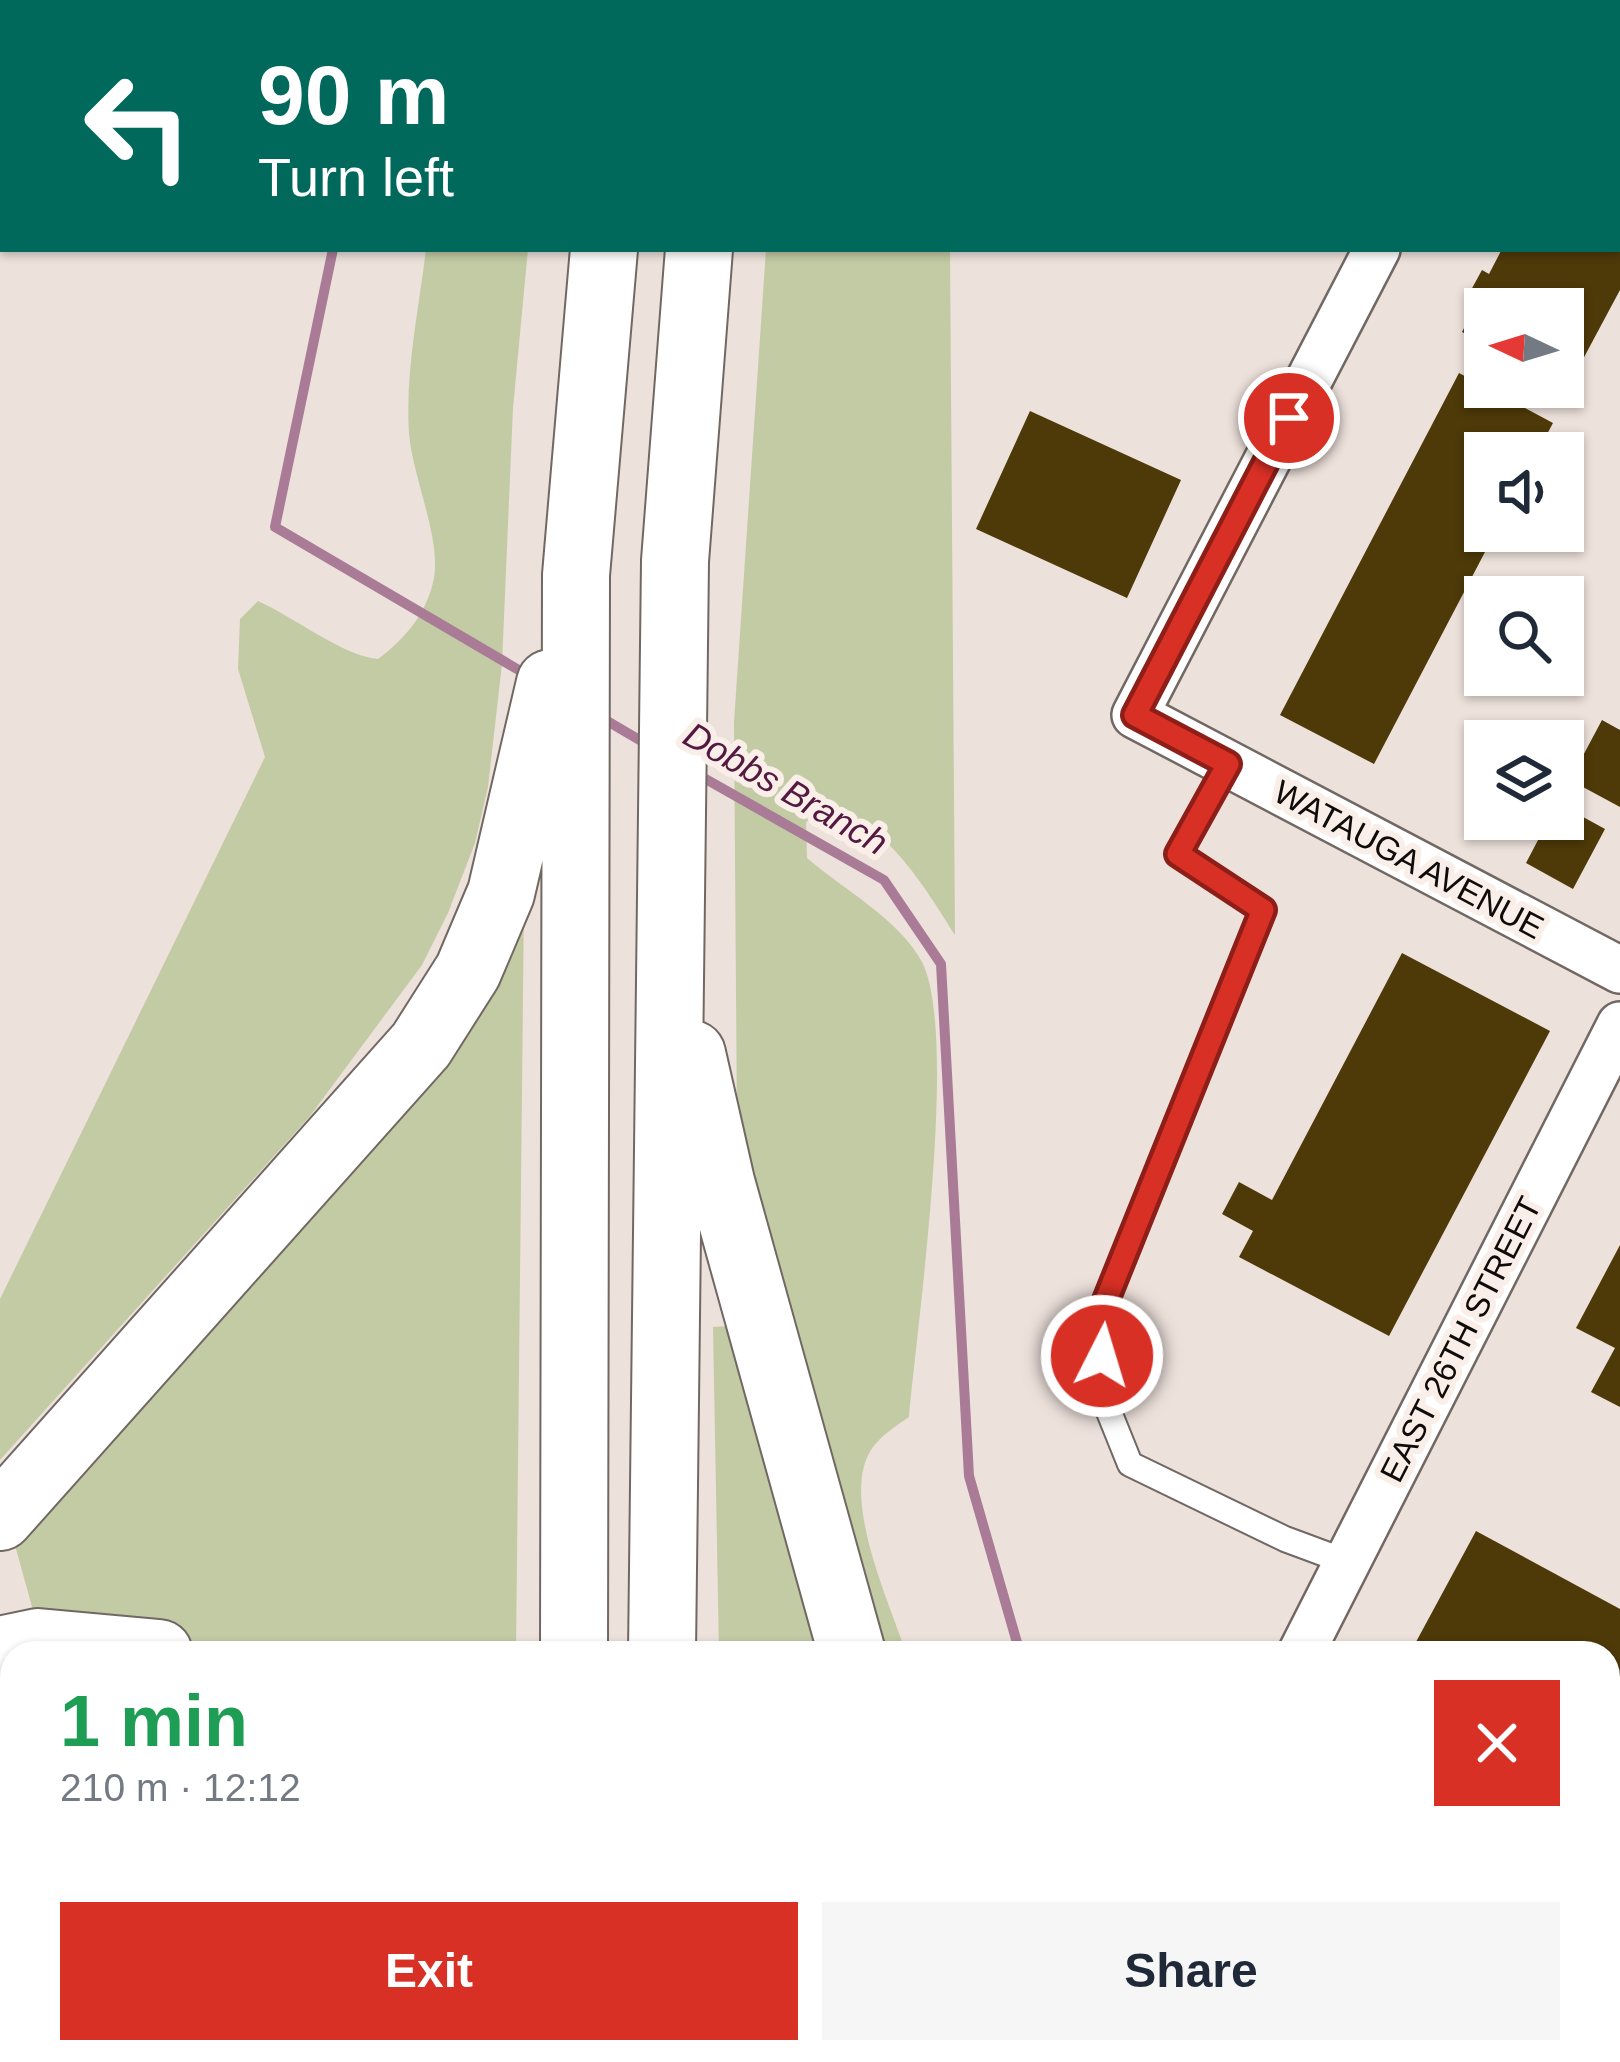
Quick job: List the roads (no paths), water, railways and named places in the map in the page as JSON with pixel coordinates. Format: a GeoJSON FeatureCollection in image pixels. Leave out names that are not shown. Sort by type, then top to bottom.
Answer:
{"type":"FeatureCollection","features":[{"type":"Feature","properties":{"kind":"highway"},"geometry":{"type":"LineString","coordinates":[[574,1641],[577,575],[604,252]]}},
{"type":"Feature","properties":{"kind":"highway"},"geometry":{"type":"LineString","coordinates":[[662,1641],[675,560],[699,252]]}},
{"type":"Feature","properties":{"kind":"highway"},"geometry":{"type":"LineString","coordinates":[[0,1517],[422,1045],[468,971],[501,892],[577,575]]}},
{"type":"Feature","properties":{"kind":"highway"},"geometry":{"type":"LineString","coordinates":[[667,944],[721,1181],[849,1641]]}},
{"type":"Feature","properties":{"kind":"street","name":"WATAUGA AVENUE"},"geometry":{"type":"LineString","coordinates":[[1375,252],[1135,715],[1620,970]]}},
{"type":"Feature","properties":{"kind":"street","name":"EAST 26TH STREET"},"geometry":{"type":"LineString","coordinates":[[1307,1641],[1620,1024]]}},
{"type":"Feature","properties":{"kind":"lane"},"geometry":{"type":"LineString","coordinates":[[1228,764],[1178,854],[1263,910],[1100,1315],[1103,1397],[1130,1464],[1285,1539],[1347,1562]]}},
{"type":"Feature","properties":{"kind":"waterway","name":"Dobbs Branch"},"geometry":{"type":"LineString","coordinates":[[332,252],[275,527],[529,676]]}},
{"type":"Feature","properties":{"kind":"waterway","name":"Dobbs Branch"},"geometry":{"type":"LineString","coordinates":[[597,715],[648,745]]}},
{"type":"Feature","properties":{"kind":"waterway","name":"Dobbs Branch"},"geometry":{"type":"LineString","coordinates":[[695,773],[884,880],[941,964],[969,1476],[1017,1641]]}}]}
